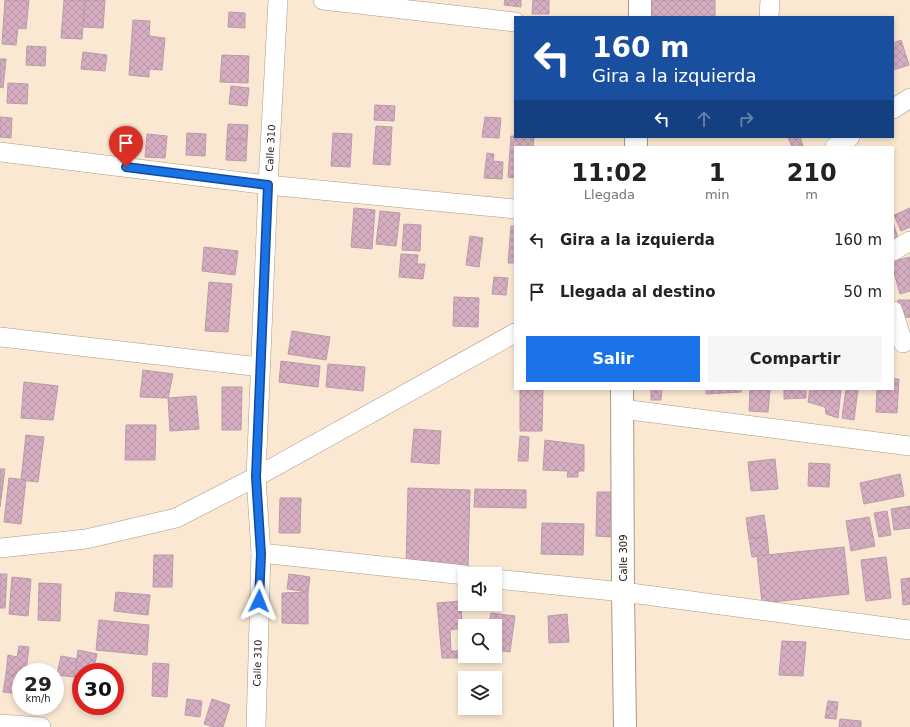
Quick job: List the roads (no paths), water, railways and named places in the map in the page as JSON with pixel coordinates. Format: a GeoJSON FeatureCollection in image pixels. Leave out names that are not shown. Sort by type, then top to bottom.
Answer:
{"type":"FeatureCollection","features":[{"type":"Feature","properties":{"kind":"street","name":"Calle 310"},"geometry":{"type":"LineString","coordinates":[[256,727],[261,554],[256,477],[268,185],[278,0]]}},
{"type":"Feature","properties":{"kind":"street"},"geometry":{"type":"LineString","coordinates":[[323,0],[514,22]]}},
{"type":"Feature","properties":{"kind":"street"},"geometry":{"type":"LineString","coordinates":[[640,0],[640,16]]}},
{"type":"Feature","properties":{"kind":"street"},"geometry":{"type":"LineString","coordinates":[[769,16],[770,0]]}},
{"type":"Feature","properties":{"kind":"street"},"geometry":{"type":"LineString","coordinates":[[894,108],[910,98]]}},
{"type":"Feature","properties":{"kind":"street"},"geometry":{"type":"LineString","coordinates":[[0,152],[268,185],[514,209]]}},
{"type":"Feature","properties":{"kind":"street"},"geometry":{"type":"LineString","coordinates":[[894,250],[910,241]]}},
{"type":"Feature","properties":{"kind":"street"},"geometry":{"type":"LineString","coordinates":[[894,314],[903,342]]}},
{"type":"Feature","properties":{"kind":"street"},"geometry":{"type":"LineString","coordinates":[[0,548],[86,539],[176,518],[256,477],[514,334]]}},
{"type":"Feature","properties":{"kind":"street"},"geometry":{"type":"LineString","coordinates":[[0,337],[260,367]]}},
{"type":"Feature","properties":{"kind":"street"},"geometry":{"type":"LineString","coordinates":[[622,399],[910,446]]}},
{"type":"Feature","properties":{"kind":"street","name":"Calle 309"},"geometry":{"type":"LineString","coordinates":[[622,399],[625,727]]}},
{"type":"Feature","properties":{"kind":"street"},"geometry":{"type":"LineString","coordinates":[[261,554],[458,575]]}},
{"type":"Feature","properties":{"kind":"street"},"geometry":{"type":"LineString","coordinates":[[502,580],[623,592],[910,630]]}},
{"type":"Feature","properties":{"kind":"street"},"geometry":{"type":"LineString","coordinates":[[0,724],[41,727]]}}]}
